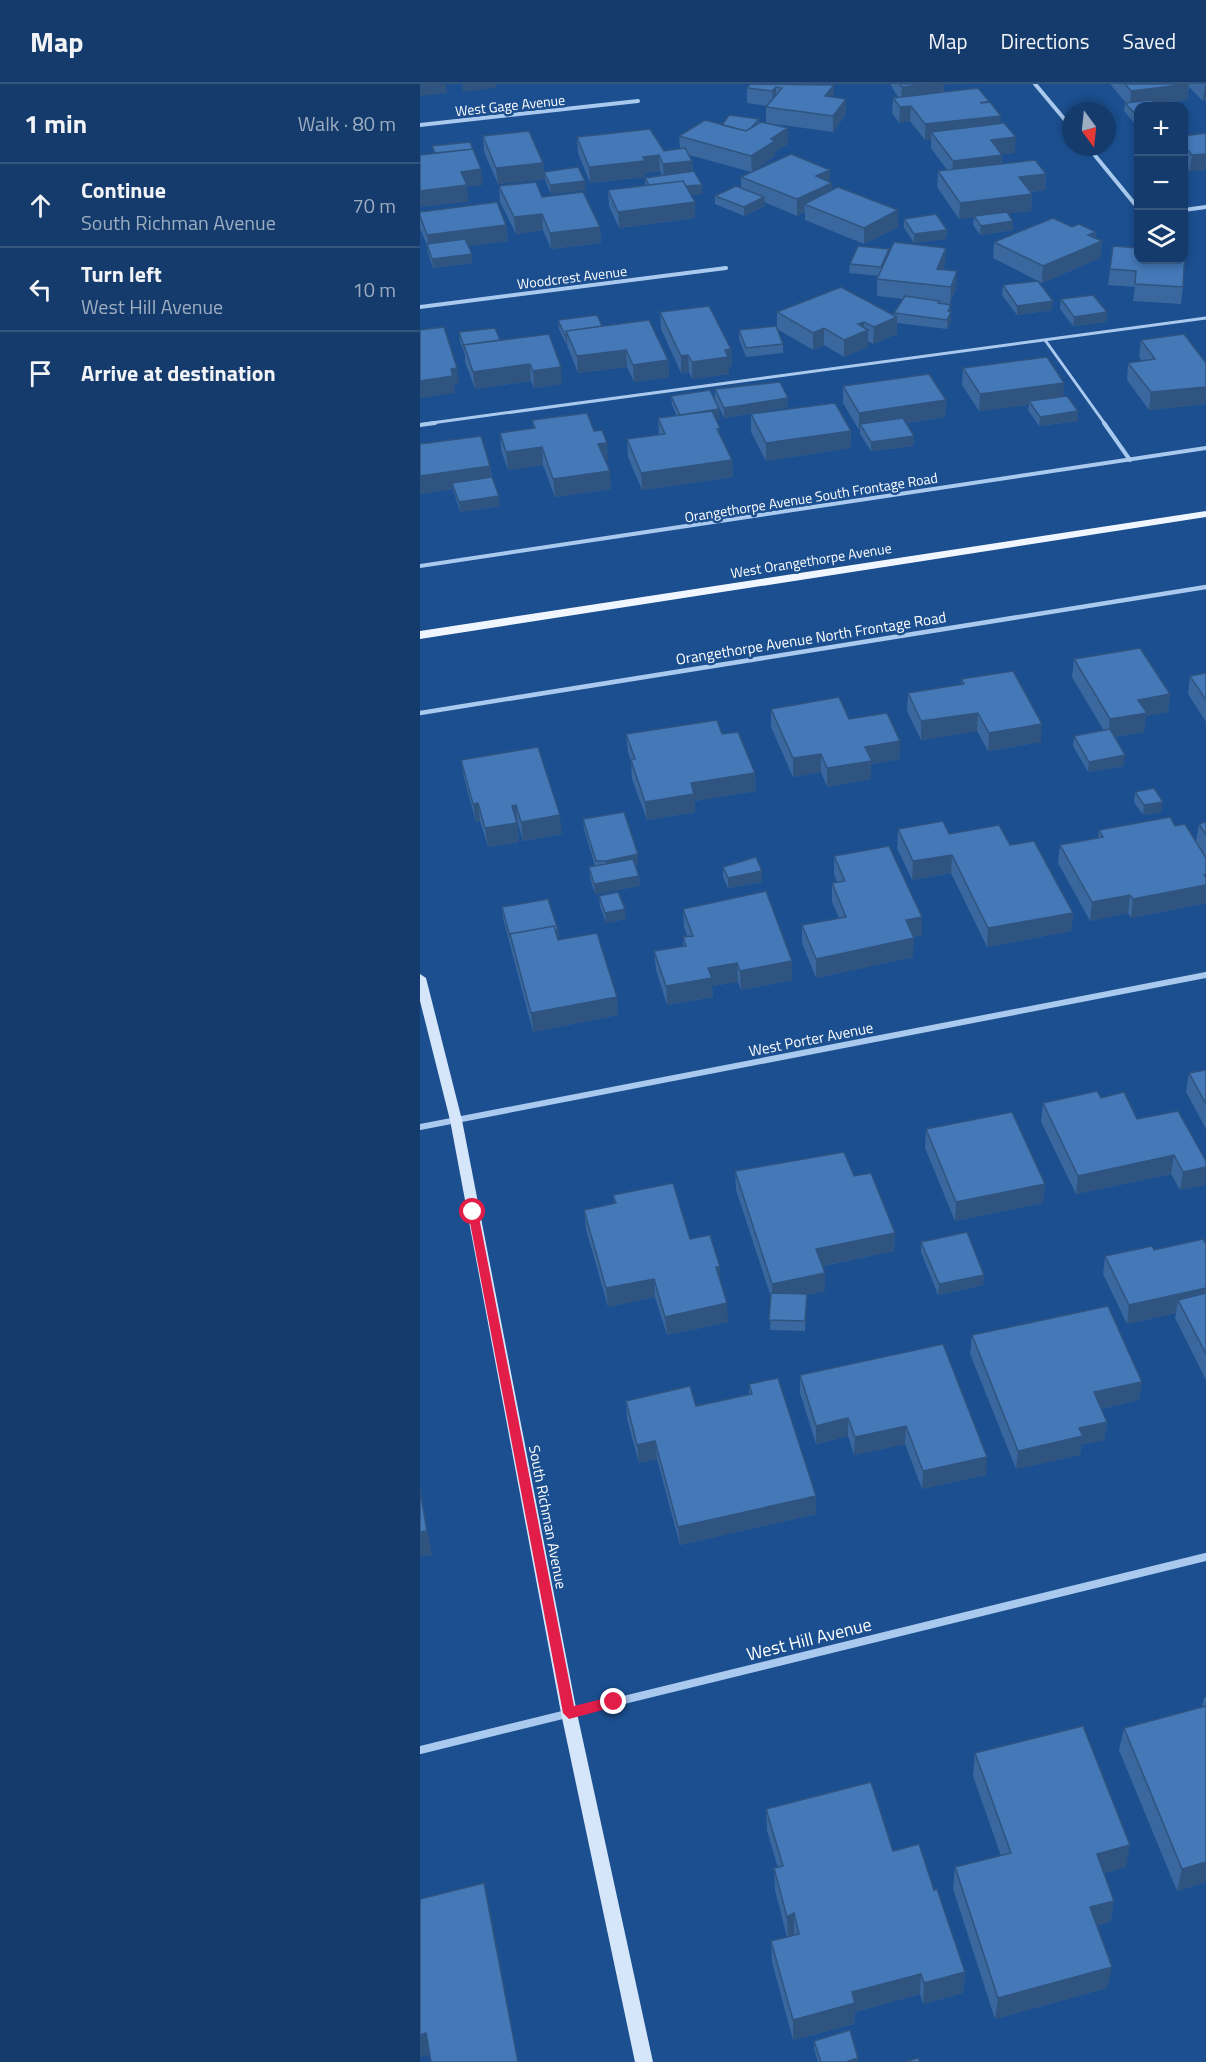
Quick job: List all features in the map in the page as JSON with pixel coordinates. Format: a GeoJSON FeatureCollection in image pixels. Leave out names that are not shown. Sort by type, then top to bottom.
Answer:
{"type":"FeatureCollection","features":[{"type":"Feature","properties":{"kind":"main road","name":"West Orangethorpe Avenue"},"geometry":{"type":"LineString","coordinates":[[420,635],[1206,514]]}},
{"type":"Feature","properties":{"kind":"street"},"geometry":{"type":"LineString","coordinates":[[1035,84],[1062,116]]}},
{"type":"Feature","properties":{"kind":"street","name":"West Gage Avenue"},"geometry":{"type":"LineString","coordinates":[[420,125],[638,101]]}},
{"type":"Feature","properties":{"kind":"street"},"geometry":{"type":"LineString","coordinates":[[1095,156],[1134,203]]}},
{"type":"Feature","properties":{"kind":"street"},"geometry":{"type":"LineString","coordinates":[[1188,209],[1206,207]]}},
{"type":"Feature","properties":{"kind":"street","name":"Woodcrest Avenue"},"geometry":{"type":"LineString","coordinates":[[420,307],[726,268]]}},
{"type":"Feature","properties":{"kind":"street","name":"Orangethorpe Avenue North Frontage Road"},"geometry":{"type":"LineString","coordinates":[[420,713],[1206,587]]}},
{"type":"Feature","properties":{"kind":"street","name":"West Porter Avenue"},"geometry":{"type":"LineString","coordinates":[[420,1128],[1206,975]]}},
{"type":"Feature","properties":{"kind":"street","name":"South Richman Avenue"},"geometry":{"type":"LineString","coordinates":[[420,978],[456,1120],[569,1713],[644,2062]]}},
{"type":"Feature","properties":{"kind":"street","name":"West Hill Avenue"},"geometry":{"type":"LineString","coordinates":[[420,1749],[1206,1557]]}},
{"type":"Feature","properties":{"kind":"lane"},"geometry":{"type":"LineString","coordinates":[[420,425],[1206,318]]}},
{"type":"Feature","properties":{"kind":"lane"},"geometry":{"type":"LineString","coordinates":[[1045,340],[1130,460]]}},
{"type":"Feature","properties":{"kind":"lane","name":"Orangethorpe Avenue South Frontage Road"},"geometry":{"type":"LineString","coordinates":[[420,566],[1206,448]]}},
{"type":"Feature","properties":{"kind":"building"},"geometry":{"type":"Polygon","coordinates":[[[750,84],[834,85],[825,96],[846,99],[833,116],[766,107],[782,88],[776,87],[772,91],[747,88],[750,84]]]}},
{"type":"Feature","properties":{"kind":"building"},"geometry":{"type":"Polygon","coordinates":[[[900,84],[928,84],[902,87],[900,84]]]}},
{"type":"Feature","properties":{"kind":"building"},"geometry":{"type":"Polygon","coordinates":[[[1125,84],[1189,84],[1131,91],[1125,84]]]}},
{"type":"Feature","properties":{"kind":"building"},"geometry":{"type":"Polygon","coordinates":[[[978,88],[989,101],[980,103],[990,102],[1001,116],[925,124],[911,106],[900,107],[893,98],[978,88]]]}},
{"type":"Feature","properties":{"kind":"building"},"geometry":{"type":"Polygon","coordinates":[[[1151,100],[1153,102],[1134,102],[1134,113],[1125,103],[1151,100]]]}},
{"type":"Feature","properties":{"kind":"building"},"geometry":{"type":"Polygon","coordinates":[[[729,115],[759,119],[746,131],[722,125],[729,115]]]}},
{"type":"Feature","properties":{"kind":"building"},"geometry":{"type":"Polygon","coordinates":[[[705,120],[746,131],[761,122],[788,128],[771,139],[775,141],[751,156],[679,136],[705,120]]]}},
{"type":"Feature","properties":{"kind":"building"},"geometry":{"type":"Polygon","coordinates":[[[1004,123],[1016,137],[991,140],[1002,155],[953,161],[931,132],[1004,123]]]}},
{"type":"Feature","properties":{"kind":"building"},"geometry":{"type":"Polygon","coordinates":[[[650,129],[664,151],[685,148],[692,161],[663,164],[659,155],[643,157],[645,161],[589,167],[577,137],[650,129]]]}},
{"type":"Feature","properties":{"kind":"building"},"geometry":{"type":"Polygon","coordinates":[[[529,131],[543,163],[496,168],[483,136],[529,131]]]}},
{"type":"Feature","properties":{"kind":"building"},"geometry":{"type":"Polygon","coordinates":[[[1206,133],[1206,154],[1192,155],[1188,150],[1188,135],[1206,133]]]}},
{"type":"Feature","properties":{"kind":"building"},"geometry":{"type":"Polygon","coordinates":[[[470,142],[473,149],[435,153],[432,146],[470,142]]]}},
{"type":"Feature","properties":{"kind":"building"},"geometry":{"type":"Polygon","coordinates":[[[473,149],[481,169],[461,172],[467,185],[420,191],[420,155],[473,149]]]}},
{"type":"Feature","properties":{"kind":"building"},"geometry":{"type":"Polygon","coordinates":[[[791,154],[830,170],[816,176],[832,183],[797,199],[741,177],[791,154]]]}},
{"type":"Feature","properties":{"kind":"building"},"geometry":{"type":"Polygon","coordinates":[[[1035,160],[1046,174],[1019,177],[1032,194],[960,203],[938,171],[1035,160]]]}},
{"type":"Feature","properties":{"kind":"building"},"geometry":{"type":"Polygon","coordinates":[[[578,167],[585,181],[550,185],[544,172],[578,167]]]}},
{"type":"Feature","properties":{"kind":"building"},"geometry":{"type":"Polygon","coordinates":[[[694,171],[702,185],[686,186],[683,181],[649,185],[645,178],[694,171]]]}},
{"type":"Feature","properties":{"kind":"building"},"geometry":{"type":"Polygon","coordinates":[[[683,181],[695,202],[618,212],[608,190],[683,181]]]}},
{"type":"Feature","properties":{"kind":"building"},"geometry":{"type":"Polygon","coordinates":[[[536,182],[542,197],[583,192],[600,227],[550,233],[542,214],[514,217],[499,186],[536,182]]]}},
{"type":"Feature","properties":{"kind":"building"},"geometry":{"type":"Polygon","coordinates":[[[736,186],[764,197],[744,207],[715,196],[736,186]]]}},
{"type":"Feature","properties":{"kind":"building"},"geometry":{"type":"Polygon","coordinates":[[[838,187],[898,210],[864,228],[804,204],[838,187]]]}},
{"type":"Feature","properties":{"kind":"building"},"geometry":{"type":"Polygon","coordinates":[[[497,202],[506,225],[427,235],[420,216],[420,212],[497,202]]]}},
{"type":"Feature","properties":{"kind":"building"},"geometry":{"type":"Polygon","coordinates":[[[1007,212],[1013,221],[981,226],[974,216],[1007,212]]]}},
{"type":"Feature","properties":{"kind":"building"},"geometry":{"type":"Polygon","coordinates":[[[936,214],[947,230],[914,234],[904,219],[936,214]]]}},
{"type":"Feature","properties":{"kind":"building"},"geometry":{"type":"Polygon","coordinates":[[[1053,218],[1072,227],[1079,224],[1096,232],[1088,235],[1102,241],[1043,266],[994,242],[1053,218]]]}},
{"type":"Feature","properties":{"kind":"building"},"geometry":{"type":"Polygon","coordinates":[[[465,239],[472,254],[432,259],[427,244],[465,239]]]}},
{"type":"Feature","properties":{"kind":"building"},"geometry":{"type":"Polygon","coordinates":[[[894,242],[946,248],[937,269],[957,271],[951,287],[877,279],[894,242]]]}},
{"type":"Feature","properties":{"kind":"building"},"geometry":{"type":"Polygon","coordinates":[[[858,246],[889,249],[881,267],[850,264],[858,246]]]}},
{"type":"Feature","properties":{"kind":"building"},"geometry":{"type":"Polygon","coordinates":[[[1113,246],[1134,248],[1134,264],[1184,264],[1183,287],[1135,284],[1136,271],[1110,269],[1113,246]]]}},
{"type":"Feature","properties":{"kind":"building"},"geometry":{"type":"Polygon","coordinates":[[[1038,281],[1053,301],[1017,306],[1003,285],[1038,281]]]}},
{"type":"Feature","properties":{"kind":"building"},"geometry":{"type":"Polygon","coordinates":[[[841,287],[897,317],[874,327],[864,322],[858,324],[868,330],[844,340],[824,328],[813,333],[777,312],[841,287]]]}},
{"type":"Feature","properties":{"kind":"building"},"geometry":{"type":"Polygon","coordinates":[[[1093,295],[1107,312],[1074,317],[1061,299],[1093,295]]]}},
{"type":"Feature","properties":{"kind":"building"},"geometry":{"type":"Polygon","coordinates":[[[905,296],[951,305],[948,311],[951,312],[947,320],[894,313],[905,296]]]}},
{"type":"Feature","properties":{"kind":"building"},"geometry":{"type":"Polygon","coordinates":[[[709,306],[731,349],[725,350],[728,357],[692,362],[688,355],[681,356],[660,312],[709,306]]]}},
{"type":"Feature","properties":{"kind":"building"},"geometry":{"type":"Polygon","coordinates":[[[597,315],[602,326],[566,331],[565,335],[558,320],[597,315]]]}},
{"type":"Feature","properties":{"kind":"building"},"geometry":{"type":"Polygon","coordinates":[[[649,320],[668,360],[633,365],[626,350],[577,356],[566,331],[649,320]]]}},
{"type":"Feature","properties":{"kind":"building"},"geometry":{"type":"Polygon","coordinates":[[[776,326],[783,344],[746,348],[739,330],[776,326]]]}},
{"type":"Feature","properties":{"kind":"building"},"geometry":{"type":"Polygon","coordinates":[[[444,327],[457,368],[451,369],[453,376],[420,381],[420,330],[444,327]]]}},
{"type":"Feature","properties":{"kind":"building"},"geometry":{"type":"Polygon","coordinates":[[[495,328],[500,340],[464,345],[465,350],[459,332],[495,328]]]}},
{"type":"Feature","properties":{"kind":"building"},"geometry":{"type":"Polygon","coordinates":[[[549,334],[561,367],[533,371],[530,364],[473,372],[464,345],[549,334]]]}},
{"type":"Feature","properties":{"kind":"building"},"geometry":{"type":"Polygon","coordinates":[[[1184,334],[1206,363],[1206,387],[1151,392],[1128,363],[1155,359],[1141,340],[1184,334]]]}},
{"type":"Feature","properties":{"kind":"building"},"geometry":{"type":"Polygon","coordinates":[[[1047,357],[1064,383],[980,394],[963,368],[1047,357]]]}},
{"type":"Feature","properties":{"kind":"building"},"geometry":{"type":"Polygon","coordinates":[[[929,374],[946,400],[859,413],[843,386],[929,374]]]}},
{"type":"Feature","properties":{"kind":"building"},"geometry":{"type":"Polygon","coordinates":[[[780,382],[788,398],[724,408],[715,389],[780,382]]]}},
{"type":"Feature","properties":{"kind":"building"},"geometry":{"type":"Polygon","coordinates":[[[710,390],[719,409],[680,415],[671,396],[710,390]]]}},
{"type":"Feature","properties":{"kind":"building"},"geometry":{"type":"Polygon","coordinates":[[[1067,396],[1078,411],[1040,417],[1029,401],[1067,396]]]}},
{"type":"Feature","properties":{"kind":"building"},"geometry":{"type":"Polygon","coordinates":[[[835,403],[851,431],[766,443],[751,414],[835,403]]]}},
{"type":"Feature","properties":{"kind":"building"},"geometry":{"type":"Polygon","coordinates":[[[712,411],[720,428],[717,429],[732,460],[641,473],[627,439],[665,434],[658,418],[712,411]]]}},
{"type":"Feature","properties":{"kind":"building"},"geometry":{"type":"Polygon","coordinates":[[[587,413],[594,431],[602,430],[607,443],[598,444],[610,471],[553,479],[542,447],[506,452],[500,433],[535,428],[532,420],[587,413]]]}},
{"type":"Feature","properties":{"kind":"building"},"geometry":{"type":"Polygon","coordinates":[[[903,418],[914,436],[871,442],[860,424],[903,418]]]}},
{"type":"Feature","properties":{"kind":"building"},"geometry":{"type":"Polygon","coordinates":[[[481,436],[490,466],[420,476],[420,444],[481,436]]]}},
{"type":"Feature","properties":{"kind":"building"},"geometry":{"type":"Polygon","coordinates":[[[492,477],[499,496],[459,502],[452,483],[492,477]]]}},
{"type":"Feature","properties":{"kind":"building"},"geometry":{"type":"Polygon","coordinates":[[[1140,648],[1170,694],[1138,700],[1147,713],[1110,719],[1074,659],[1140,648]]]}},
{"type":"Feature","properties":{"kind":"building"},"geometry":{"type":"Polygon","coordinates":[[[1013,671],[1042,724],[989,733],[978,713],[921,721],[908,693],[964,684],[961,679],[1013,671]]]}},
{"type":"Feature","properties":{"kind":"building"},"geometry":{"type":"Polygon","coordinates":[[[1206,673],[1206,700],[1190,676],[1206,673]]]}},
{"type":"Feature","properties":{"kind":"building"},"geometry":{"type":"Polygon","coordinates":[[[839,697],[849,719],[887,713],[900,741],[865,747],[872,761],[827,768],[821,754],[793,758],[771,709],[839,697]]]}},
{"type":"Feature","properties":{"kind":"building"},"geometry":{"type":"Polygon","coordinates":[[[717,720],[722,734],[738,732],[755,773],[691,783],[694,794],[645,802],[631,760],[635,759],[626,734],[717,720]]]}},
{"type":"Feature","properties":{"kind":"building"},"geometry":{"type":"Polygon","coordinates":[[[1110,729],[1125,755],[1089,762],[1074,736],[1110,729]]]}},
{"type":"Feature","properties":{"kind":"building"},"geometry":{"type":"Polygon","coordinates":[[[538,747],[560,815],[521,822],[516,805],[512,806],[517,823],[485,828],[478,803],[473,804],[461,760],[538,747]]]}},
{"type":"Feature","properties":{"kind":"building"},"geometry":{"type":"Polygon","coordinates":[[[1154,788],[1163,802],[1144,805],[1135,792],[1154,788]]]}},
{"type":"Feature","properties":{"kind":"building"},"geometry":{"type":"Polygon","coordinates":[[[624,812],[638,854],[596,861],[583,819],[624,812]]]}},
{"type":"Feature","properties":{"kind":"building"},"geometry":{"type":"Polygon","coordinates":[[[1170,817],[1175,826],[1185,824],[1206,858],[1206,875],[1204,875],[1206,885],[1133,899],[1130,895],[1092,902],[1060,845],[1103,837],[1099,830],[1170,817]]]}},
{"type":"Feature","properties":{"kind":"building"},"geometry":{"type":"Polygon","coordinates":[[[943,821],[949,834],[999,825],[1010,845],[1034,841],[1073,913],[988,928],[952,855],[913,861],[898,829],[943,821]]]}},
{"type":"Feature","properties":{"kind":"building"},"geometry":{"type":"Polygon","coordinates":[[[1206,822],[1206,835],[1199,824],[1206,822]]]}},
{"type":"Feature","properties":{"kind":"building"},"geometry":{"type":"Polygon","coordinates":[[[889,846],[922,917],[906,920],[914,938],[816,959],[802,925],[846,917],[832,883],[845,881],[834,856],[889,846]]]}},
{"type":"Feature","properties":{"kind":"building"},"geometry":{"type":"Polygon","coordinates":[[[756,857],[762,871],[728,878],[723,867],[756,857]]]}},
{"type":"Feature","properties":{"kind":"building"},"geometry":{"type":"Polygon","coordinates":[[[633,859],[639,876],[594,884],[589,867],[633,859]]]}},
{"type":"Feature","properties":{"kind":"building"},"geometry":{"type":"Polygon","coordinates":[[[766,891],[792,961],[740,971],[737,963],[708,968],[712,978],[666,986],[654,951],[686,946],[683,937],[693,936],[683,909],[766,891]]]}},
{"type":"Feature","properties":{"kind":"building"},"geometry":{"type":"Polygon","coordinates":[[[618,892],[625,909],[605,913],[599,896],[618,892]]]}},
{"type":"Feature","properties":{"kind":"building"},"geometry":{"type":"Polygon","coordinates":[[[548,899],[558,930],[555,930],[554,926],[510,934],[510,937],[502,907],[548,899]]]}},
{"type":"Feature","properties":{"kind":"building"},"geometry":{"type":"Polygon","coordinates":[[[554,926],[558,940],[597,933],[617,997],[531,1013],[510,934],[554,926]]]}},
{"type":"Feature","properties":{"kind":"building"},"geometry":{"type":"Polygon","coordinates":[[[1206,1070],[1206,1104],[1189,1073],[1206,1070]]]}},
{"type":"Feature","properties":{"kind":"building"},"geometry":{"type":"Polygon","coordinates":[[[1097,1091],[1101,1098],[1124,1092],[1137,1119],[1178,1111],[1206,1161],[1206,1167],[1183,1172],[1174,1155],[1078,1176],[1043,1103],[1097,1091]]]}},
{"type":"Feature","properties":{"kind":"building"},"geometry":{"type":"Polygon","coordinates":[[[1012,1112],[1045,1184],[956,1202],[926,1129],[1012,1112]]]}},
{"type":"Feature","properties":{"kind":"building"},"geometry":{"type":"Polygon","coordinates":[[[844,1152],[854,1176],[871,1173],[895,1233],[816,1249],[825,1273],[772,1284],[735,1171],[844,1152]]]}},
{"type":"Feature","properties":{"kind":"building"},"geometry":{"type":"Polygon","coordinates":[[[673,1183],[690,1239],[710,1235],[720,1267],[716,1267],[727,1303],[665,1317],[654,1279],[606,1288],[584,1210],[616,1203],[613,1195],[673,1183]]]}},
{"type":"Feature","properties":{"kind":"building"},"geometry":{"type":"Polygon","coordinates":[[[967,1232],[984,1275],[939,1284],[921,1242],[967,1232]]]}},
{"type":"Feature","properties":{"kind":"building"},"geometry":{"type":"Polygon","coordinates":[[[1203,1239],[1206,1244],[1206,1288],[1129,1305],[1105,1256],[1152,1246],[1154,1250],[1203,1239]]]}},
{"type":"Feature","properties":{"kind":"building"},"geometry":{"type":"Polygon","coordinates":[[[771,1293],[807,1294],[805,1321],[769,1320],[771,1293]]]}},
{"type":"Feature","properties":{"kind":"building"},"geometry":{"type":"Polygon","coordinates":[[[1206,1293],[1206,1354],[1178,1300],[1206,1293]]]}},
{"type":"Feature","properties":{"kind":"building"},"geometry":{"type":"Polygon","coordinates":[[[1108,1306],[1142,1382],[1094,1392],[1107,1422],[1079,1428],[1083,1436],[1018,1451],[972,1335],[1108,1306]]]}},
{"type":"Feature","properties":{"kind":"building"},"geometry":{"type":"Polygon","coordinates":[[[943,1344],[987,1457],[923,1471],[906,1426],[855,1437],[848,1418],[816,1426],[800,1375],[943,1344]]]}},
{"type":"Feature","properties":{"kind":"building"},"geometry":{"type":"Polygon","coordinates":[[[778,1378],[816,1496],[678,1527],[655,1441],[637,1445],[626,1401],[690,1386],[696,1406],[752,1394],[749,1384],[778,1378]]]}},
{"type":"Feature","properties":{"kind":"building"},"geometry":{"type":"Polygon","coordinates":[[[420,1491],[427,1531],[420,1532],[420,1491]]]}},
{"type":"Feature","properties":{"kind":"building"},"geometry":{"type":"Polygon","coordinates":[[[1206,1706],[1206,1862],[1182,1869],[1124,1728],[1206,1706]]]}},
{"type":"Feature","properties":{"kind":"building"},"geometry":{"type":"Polygon","coordinates":[[[1083,1726],[1130,1845],[1097,1854],[1114,1901],[1090,1907],[1112,1967],[998,1998],[955,1867],[1011,1853],[975,1753],[1083,1726]]]}},
{"type":"Feature","properties":{"kind":"building"},"geometry":{"type":"Polygon","coordinates":[[[871,1782],[893,1851],[919,1844],[965,1972],[924,1983],[921,1974],[852,1992],[855,2003],[793,2020],[771,1941],[799,1934],[794,1913],[787,1917],[774,1868],[783,1866],[766,1809],[871,1782]]]}},
{"type":"Feature","properties":{"kind":"building"},"geometry":{"type":"Polygon","coordinates":[[[484,1883],[518,2062],[431,2062],[426,2033],[420,2035],[420,1899],[484,1883]]]}},
{"type":"Feature","properties":{"kind":"building"},"geometry":{"type":"Polygon","coordinates":[[[850,2030],[858,2058],[846,2062],[821,2062],[814,2041],[850,2030]]]}},
{"type":"Feature","properties":{"kind":"building"},"geometry":{"type":"Polygon","coordinates":[[[918,2058],[920,2062],[905,2062],[918,2058]]]}},
{"type":"Feature","properties":{"kind":"route"},"geometry":{"type":"LineString","coordinates":[[473,1212],[569,1713],[614,1702]]}}]}
